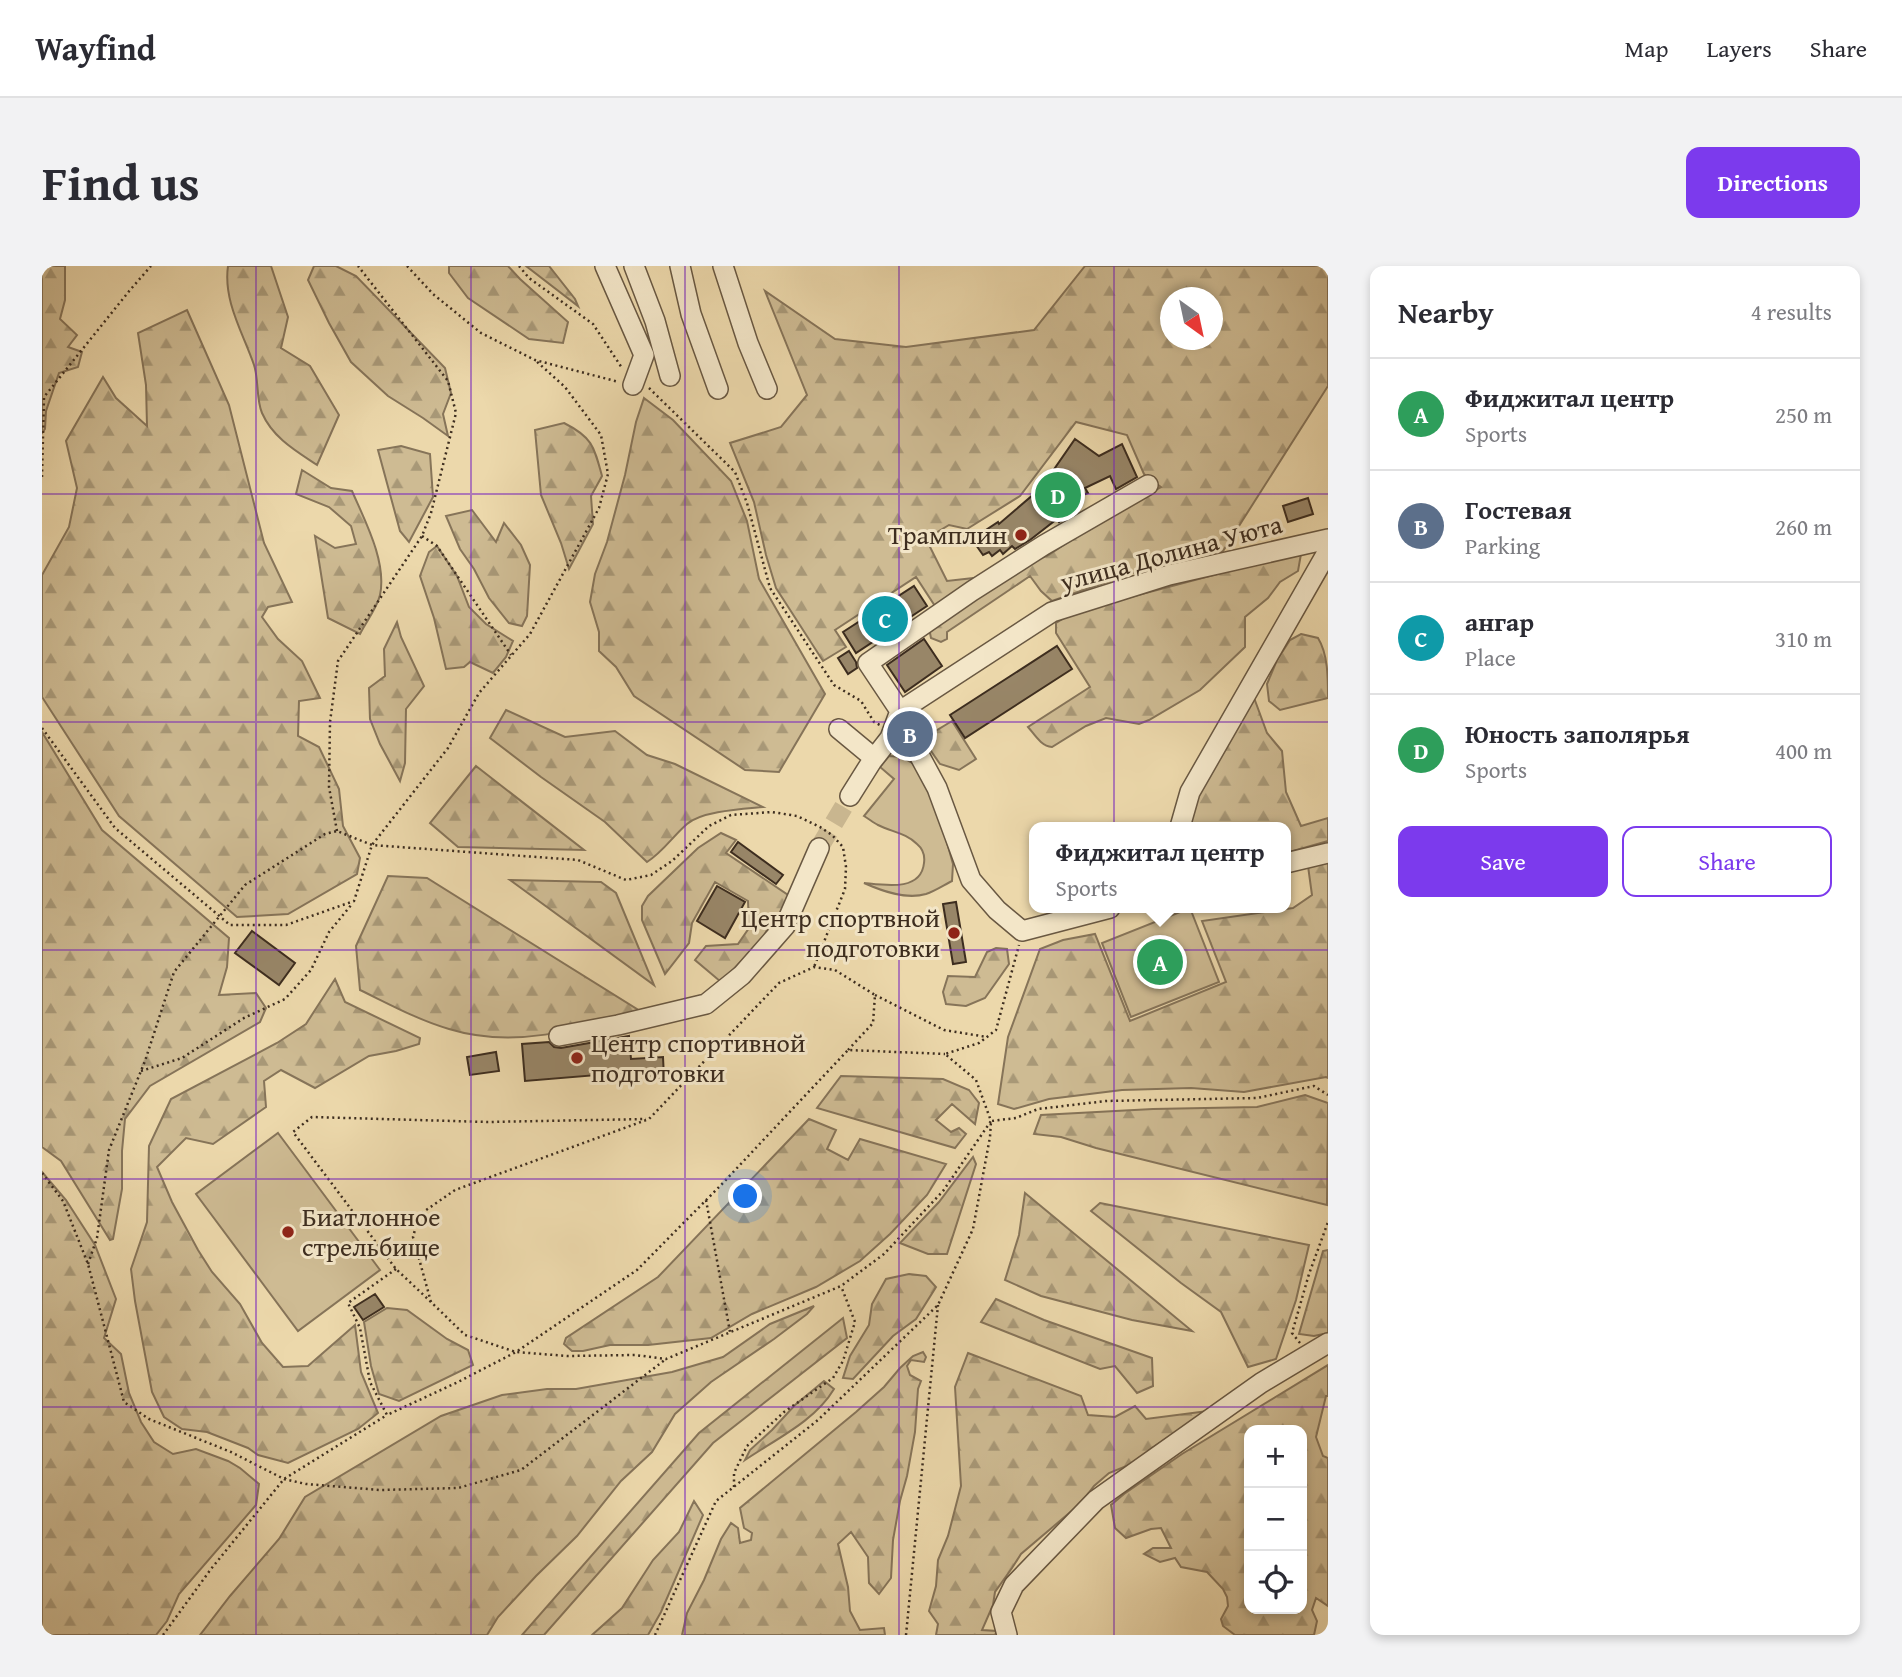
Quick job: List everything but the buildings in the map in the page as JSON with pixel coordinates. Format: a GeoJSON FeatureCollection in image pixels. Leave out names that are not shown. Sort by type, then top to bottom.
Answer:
{"type":"FeatureCollection","features":[{"type":"Feature","properties":{"kind":"street"},"geometry":{"type":"LineString","coordinates":[[605,266],[644,355],[634,385]]}},
{"type":"Feature","properties":{"kind":"street"},"geometry":{"type":"LineString","coordinates":[[634,266],[655,321],[670,376]]}},
{"type":"Feature","properties":{"kind":"street"},"geometry":{"type":"LineString","coordinates":[[680,266],[691,314],[718,389]]}},
{"type":"Feature","properties":{"kind":"street"},"geometry":{"type":"LineString","coordinates":[[723,266],[748,343],[767,389]]}},
{"type":"Feature","properties":{"kind":"street","name":"улица Долина Уюта"},"geometry":{"type":"LineString","coordinates":[[1148,485],[1044,545],[868,663],[900,711],[1052,612],[1169,575],[1328,538]]}},
{"type":"Feature","properties":{"kind":"street"},"geometry":{"type":"LineString","coordinates":[[1181,822],[1190,792],[1328,551]]}},
{"type":"Feature","properties":{"kind":"street"},"geometry":{"type":"LineString","coordinates":[[850,796],[891,735],[900,711]]}},
{"type":"Feature","properties":{"kind":"street"},"geometry":{"type":"LineString","coordinates":[[839,729],[874,758]]}},
{"type":"Feature","properties":{"kind":"street"},"geometry":{"type":"LineString","coordinates":[[891,735],[917,751],[937,788],[971,880],[997,910],[1022,931],[1091,913]]}},
{"type":"Feature","properties":{"kind":"street"},"geometry":{"type":"LineString","coordinates":[[559,1036],[618,1025],[706,1003],[742,975],[785,926],[819,848]]}},
{"type":"Feature","properties":{"kind":"street"},"geometry":{"type":"LineString","coordinates":[[1291,862],[1328,853]]}},
{"type":"Feature","properties":{"kind":"street"},"geometry":{"type":"LineString","coordinates":[[1007,1635],[1001,1612],[1014,1585],[1096,1500],[1261,1383],[1328,1343]]}},
{"type":"Feature","properties":{"kind":"path"},"geometry":{"type":"LineString","coordinates":[[42,477],[44,397],[151,266]]}},
{"type":"Feature","properties":{"kind":"path"},"geometry":{"type":"LineString","coordinates":[[337,831],[329,787],[330,722],[338,661],[422,536],[431,513],[456,413],[448,381],[358,266]]}},
{"type":"Feature","properties":{"kind":"path"},"geometry":{"type":"LineString","coordinates":[[407,266],[433,294],[481,333],[534,360],[650,389],[734,472],[747,503],[770,588],[834,685],[861,701],[874,722],[891,735]]}},
{"type":"Feature","properties":{"kind":"path"},"geometry":{"type":"LineString","coordinates":[[519,266],[529,278],[593,324],[634,385]]}},
{"type":"Feature","properties":{"kind":"path"},"geometry":{"type":"LineString","coordinates":[[141,1071],[182,1058],[244,1018],[285,999],[311,970],[329,932],[354,901],[372,845],[448,748],[479,693],[530,634],[599,509],[608,474],[601,435],[565,387],[534,360]]}},
{"type":"Feature","properties":{"kind":"path"},"geometry":{"type":"LineString","coordinates":[[422,536],[437,546],[511,656]]}},
{"type":"Feature","properties":{"kind":"path"},"geometry":{"type":"LineString","coordinates":[[42,728],[115,828],[230,925],[286,925],[354,901]]}},
{"type":"Feature","properties":{"kind":"path"},"geometry":{"type":"LineString","coordinates":[[88,1264],[97,1238],[109,1150],[141,1071],[174,972],[245,885],[325,834],[337,831],[372,845],[578,860],[626,880],[651,875],[671,861],[709,826],[731,815],[772,812],[797,816],[820,827],[838,841],[843,847],[846,867],[845,889],[814,967]]}},
{"type":"Feature","properties":{"kind":"path"},"geometry":{"type":"LineString","coordinates":[[848,1050],[945,1054],[979,1043],[996,1030],[1022,931]]}},
{"type":"Feature","properties":{"kind":"path"},"geometry":{"type":"LineString","coordinates":[[431,1302],[413,1237],[419,1215],[455,1190],[649,1119],[779,983],[814,967],[835,970],[875,995],[944,1030],[987,1037]]}},
{"type":"Feature","properties":{"kind":"path"},"geometry":{"type":"LineString","coordinates":[[163,1635],[211,1569],[284,1479],[387,1415],[516,1352],[637,1270],[873,1023],[875,995]]}},
{"type":"Feature","properties":{"kind":"path"},"geometry":{"type":"LineString","coordinates":[[906,1635],[938,1305],[973,1229],[990,1137],[991,1121],[976,1080],[945,1054]]}},
{"type":"Feature","properties":{"kind":"path"},"geometry":{"type":"LineString","coordinates":[[42,1173],[63,1201],[88,1264],[124,1402],[149,1419],[230,1452],[284,1479],[306,1484],[380,1490],[458,1488],[521,1470],[666,1359],[841,1286],[884,1254],[943,1191],[991,1121],[1016,1118],[1038,1109],[1106,1101],[1257,1098],[1314,1086],[1328,1095]]}},
{"type":"Feature","properties":{"kind":"path"},"geometry":{"type":"LineString","coordinates":[[649,1119],[488,1122],[312,1117],[293,1132],[396,1269],[465,1335],[516,1352],[567,1356],[635,1355],[666,1359]]}},
{"type":"Feature","properties":{"kind":"path"},"geometry":{"type":"LineString","coordinates":[[706,1200],[730,1333]]}},
{"type":"Feature","properties":{"kind":"path"},"geometry":{"type":"LineString","coordinates":[[1309,1354],[1292,1333],[1328,1222]]}},
{"type":"Feature","properties":{"kind":"path"},"geometry":{"type":"LineString","coordinates":[[387,1415],[370,1382],[360,1328],[348,1303],[396,1269]]}},
{"type":"Feature","properties":{"kind":"path"},"geometry":{"type":"LineString","coordinates":[[733,1487],[734,1473],[747,1446],[784,1412],[833,1378],[843,1362],[855,1322],[841,1286]]}},
{"type":"Feature","properties":{"kind":"path"},"geometry":{"type":"LineString","coordinates":[[655,1635],[716,1501],[818,1420],[938,1305]]}},
{"type":"Feature","properties":{"kind":"green space"},"geometry":{"type":"Polygon","coordinates":[[[42,266],[65,266],[65,300],[60,319],[77,335],[68,347],[82,352],[78,367],[59,373],[46,411],[45,429],[42,433],[42,266]]]}},
{"type":"Feature","properties":{"kind":"green space"},"geometry":{"type":"Polygon","coordinates":[[[228,266],[271,266],[288,317],[281,348],[310,366],[339,415],[317,465],[279,437],[262,413],[254,365],[228,292],[228,266]]]}},
{"type":"Feature","properties":{"kind":"green space"},"geometry":{"type":"Polygon","coordinates":[[[314,266],[336,266],[356,276],[445,368],[451,393],[443,414],[448,436],[388,396],[351,362],[308,280],[314,266]]]}},
{"type":"Feature","properties":{"kind":"green space"},"geometry":{"type":"Polygon","coordinates":[[[449,266],[508,266],[568,322],[563,343],[529,339],[468,298],[449,273],[449,266]]]}},
{"type":"Feature","properties":{"kind":"green space"},"geometry":{"type":"Polygon","coordinates":[[[526,266],[549,266],[578,306],[526,266]]]}},
{"type":"Feature","properties":{"kind":"green space"},"geometry":{"type":"Polygon","coordinates":[[[1085,266],[1328,266],[1328,386],[1223,551],[1141,570],[1052,601],[1030,576],[947,632],[947,639],[941,642],[931,638],[929,628],[1031,561],[1047,556],[1101,520],[1161,487],[1144,474],[1127,435],[1076,422],[1020,496],[967,529],[949,525],[926,539],[947,581],[974,578],[935,606],[916,577],[835,630],[846,647],[823,661],[776,588],[754,502],[730,443],[781,427],[807,395],[765,291],[835,339],[906,347],[1034,330],[1085,266]]]}},
{"type":"Feature","properties":{"kind":"green space"},"geometry":{"type":"Polygon","coordinates":[[[187,310],[229,405],[264,543],[292,602],[268,607],[262,617],[278,639],[302,661],[320,698],[299,701],[298,736],[319,747],[339,789],[343,826],[360,858],[357,874],[288,914],[237,917],[119,816],[42,697],[42,575],[69,527],[77,488],[66,441],[103,377],[116,398],[147,426],[146,385],[138,333],[187,310]]]}},
{"type":"Feature","properties":{"kind":"green space"},"geometry":{"type":"Polygon","coordinates":[[[644,398],[673,420],[731,481],[747,521],[759,579],[825,694],[779,772],[745,770],[634,696],[616,667],[599,651],[599,632],[590,602],[595,574],[607,542],[644,398]]]}},
{"type":"Feature","properties":{"kind":"green space"},"geometry":{"type":"Polygon","coordinates":[[[564,423],[581,433],[590,443],[602,476],[591,496],[593,524],[569,569],[541,495],[535,430],[564,423]]]}},
{"type":"Feature","properties":{"kind":"green space"},"geometry":{"type":"Polygon","coordinates":[[[401,446],[430,454],[433,497],[409,542],[400,531],[378,450],[401,446]]]}},
{"type":"Feature","properties":{"kind":"green space"},"geometry":{"type":"Polygon","coordinates":[[[302,470],[331,488],[352,491],[374,542],[380,569],[380,595],[360,634],[328,618],[315,536],[335,548],[356,544],[351,526],[329,507],[296,494],[302,470]]]}},
{"type":"Feature","properties":{"kind":"green space"},"geometry":{"type":"Polygon","coordinates":[[[472,510],[496,542],[504,523],[521,545],[530,565],[527,616],[522,626],[509,623],[489,598],[460,549],[446,516],[472,510]]]}},
{"type":"Feature","properties":{"kind":"green space"},"geometry":{"type":"Polygon","coordinates":[[[437,546],[457,576],[469,607],[486,624],[513,641],[506,657],[493,673],[470,662],[464,667],[446,669],[434,618],[420,576],[429,552],[437,546]]]}},
{"type":"Feature","properties":{"kind":"green space"},"geometry":{"type":"Polygon","coordinates":[[[1301,554],[1298,571],[1280,582],[1268,598],[1245,617],[1245,647],[1200,690],[1139,724],[1106,718],[1086,726],[1052,747],[1041,742],[1028,727],[1090,687],[1056,633],[1056,623],[1074,612],[1301,554]]]}},
{"type":"Feature","properties":{"kind":"green space"},"geometry":{"type":"Polygon","coordinates":[[[397,622],[401,637],[424,686],[406,709],[405,763],[400,781],[370,719],[369,688],[385,676],[384,649],[397,622]]]}},
{"type":"Feature","properties":{"kind":"green space"},"geometry":{"type":"Polygon","coordinates":[[[1301,634],[1318,638],[1324,651],[1328,698],[1280,710],[1269,701],[1267,684],[1277,660],[1290,640],[1301,634]]]}},
{"type":"Feature","properties":{"kind":"green space"},"geometry":{"type":"Polygon","coordinates":[[[1253,695],[1267,733],[1282,751],[1286,792],[1301,826],[1328,818],[1328,841],[1291,852],[1291,822],[1190,822],[1198,791],[1253,695]]]}},
{"type":"Feature","properties":{"kind":"green space"},"geometry":{"type":"Polygon","coordinates":[[[506,710],[565,737],[615,731],[647,755],[675,764],[763,807],[702,816],[687,824],[647,862],[605,822],[490,738],[506,710]]]}},
{"type":"Feature","properties":{"kind":"green space"},"geometry":{"type":"Polygon","coordinates":[[[952,721],[976,759],[959,770],[940,764],[929,748],[934,732],[952,721]]]}},
{"type":"Feature","properties":{"kind":"green space"},"geometry":{"type":"Polygon","coordinates":[[[42,732],[102,830],[229,938],[227,967],[219,995],[256,993],[266,1008],[260,1022],[150,1086],[125,1119],[122,1189],[113,1239],[110,1240],[61,1161],[42,1147],[42,732]]]}},
{"type":"Feature","properties":{"kind":"green space"},"geometry":{"type":"Polygon","coordinates":[[[889,756],[902,757],[919,767],[930,782],[953,864],[952,881],[918,896],[886,892],[864,883],[909,883],[916,879],[924,863],[922,850],[913,840],[864,816],[894,779],[880,767],[889,756]]]}},
{"type":"Feature","properties":{"kind":"green space"},"geometry":{"type":"Polygon","coordinates":[[[476,766],[584,850],[458,847],[430,823],[476,766]]]}},
{"type":"Feature","properties":{"kind":"green space"},"geometry":{"type":"Polygon","coordinates":[[[721,833],[736,840],[726,853],[791,897],[787,910],[771,922],[762,940],[721,982],[695,960],[706,946],[738,944],[749,928],[748,901],[715,882],[692,923],[689,943],[665,974],[642,920],[642,906],[648,896],[698,848],[721,833]]]}},
{"type":"Feature","properties":{"kind":"green space"},"geometry":{"type":"Polygon","coordinates":[[[1328,861],[1328,1078],[1244,1092],[1191,1088],[1122,1090],[1049,1099],[1014,1109],[998,1104],[1008,1037],[1040,949],[1063,940],[1095,934],[1130,1021],[1226,982],[1202,921],[1258,913],[1291,913],[1291,908],[1312,895],[1308,866],[1328,861]]]}},
{"type":"Feature","properties":{"kind":"green space"},"geometry":{"type":"Polygon","coordinates":[[[388,876],[427,878],[640,1011],[545,1035],[497,1037],[473,1035],[437,1025],[360,990],[356,946],[388,876]]]}},
{"type":"Feature","properties":{"kind":"green space"},"geometry":{"type":"Polygon","coordinates":[[[510,880],[601,882],[616,893],[654,985],[510,880]]]}},
{"type":"Feature","properties":{"kind":"green space"},"geometry":{"type":"Polygon","coordinates":[[[1177,913],[1192,913],[1219,982],[1131,1017],[1102,943],[1177,913]]]}},
{"type":"Feature","properties":{"kind":"green space"},"geometry":{"type":"Polygon","coordinates":[[[996,948],[1007,949],[1009,964],[985,998],[966,1006],[946,1004],[943,992],[948,976],[975,977],[987,952],[996,948]]]}},
{"type":"Feature","properties":{"kind":"green space"},"geometry":{"type":"Polygon","coordinates":[[[335,979],[345,1002],[420,1038],[419,1044],[369,1056],[315,1088],[281,1070],[264,1081],[266,1107],[213,1144],[186,1138],[157,1167],[198,1250],[212,1272],[240,1304],[262,1343],[283,1367],[308,1366],[355,1325],[361,1372],[378,1413],[358,1429],[288,1463],[258,1455],[248,1448],[207,1432],[182,1429],[164,1417],[152,1392],[131,1269],[147,1222],[149,1146],[171,1099],[277,1043],[306,1024],[335,979]]]}},
{"type":"Feature","properties":{"kind":"green space"},"geometry":{"type":"Polygon","coordinates":[[[841,1076],[943,1079],[969,1090],[979,1103],[975,1124],[952,1104],[936,1120],[951,1132],[959,1128],[966,1134],[955,1148],[817,1108],[841,1076]]]}},
{"type":"Feature","properties":{"kind":"green space"},"geometry":{"type":"Polygon","coordinates":[[[1305,1095],[1328,1103],[1327,1205],[1061,1137],[1034,1134],[1041,1115],[1257,1107],[1305,1095]]]}},
{"type":"Feature","properties":{"kind":"green space"},"geometry":{"type":"Polygon","coordinates":[[[809,1119],[836,1130],[827,1149],[848,1160],[860,1139],[946,1164],[927,1195],[860,1261],[816,1287],[752,1314],[711,1338],[648,1345],[610,1345],[583,1351],[572,1351],[564,1344],[566,1338],[658,1277],[809,1119]]]}},
{"type":"Feature","properties":{"kind":"green space","name":"Биатлонное стрельбище"},"geometry":{"type":"Polygon","coordinates":[[[278,1133],[380,1270],[298,1331],[196,1194],[278,1133]]]}},
{"type":"Feature","properties":{"kind":"green space"},"geometry":{"type":"Polygon","coordinates":[[[973,1157],[976,1164],[947,1254],[928,1254],[900,1243],[939,1202],[973,1157]]]}},
{"type":"Feature","properties":{"kind":"green space"},"geometry":{"type":"Polygon","coordinates":[[[42,1172],[66,1200],[95,1245],[116,1299],[104,1338],[121,1354],[129,1393],[141,1422],[154,1442],[173,1454],[196,1449],[228,1461],[259,1484],[256,1505],[179,1594],[167,1621],[156,1635],[42,1635],[42,1172]]]}},
{"type":"Feature","properties":{"kind":"green space"},"geometry":{"type":"Polygon","coordinates":[[[1025,1193],[1192,1331],[1132,1320],[1041,1296],[1005,1280],[1019,1235],[1025,1193]]]}},
{"type":"Feature","properties":{"kind":"green space"},"geometry":{"type":"Polygon","coordinates":[[[1100,1203],[1309,1245],[1296,1300],[1276,1359],[1248,1367],[1221,1312],[1091,1211],[1100,1203]]]}},
{"type":"Feature","properties":{"kind":"green space"},"geometry":{"type":"Polygon","coordinates":[[[1328,1250],[1328,1333],[1314,1336],[1299,1334],[1323,1251],[1328,1250]]]}},
{"type":"Feature","properties":{"kind":"green space"},"geometry":{"type":"Polygon","coordinates":[[[909,1274],[926,1276],[936,1287],[916,1319],[893,1336],[853,1379],[843,1378],[850,1356],[869,1325],[872,1304],[886,1279],[909,1274]]]}},
{"type":"Feature","properties":{"kind":"green space"},"geometry":{"type":"Polygon","coordinates":[[[996,1299],[1044,1320],[1152,1358],[1153,1386],[1137,1393],[1115,1366],[1100,1369],[981,1322],[996,1299]]]}},
{"type":"Feature","properties":{"kind":"green space"},"geometry":{"type":"Polygon","coordinates":[[[814,1306],[774,1339],[711,1382],[675,1414],[652,1452],[621,1481],[577,1536],[498,1617],[487,1635],[200,1635],[279,1539],[305,1497],[441,1416],[502,1395],[547,1389],[576,1389],[672,1372],[723,1357],[770,1324],[814,1306]]]}},
{"type":"Feature","properties":{"kind":"green space"},"geometry":{"type":"Polygon","coordinates":[[[387,1308],[407,1310],[447,1339],[468,1350],[473,1365],[399,1401],[379,1394],[371,1366],[364,1322],[387,1308]]]}},
{"type":"Feature","properties":{"kind":"green space"},"geometry":{"type":"Polygon","coordinates":[[[843,1318],[847,1338],[713,1443],[544,1635],[522,1635],[699,1433],[843,1318]]]}},
{"type":"Feature","properties":{"kind":"green space"},"geometry":{"type":"Polygon","coordinates":[[[923,1352],[926,1357],[924,1362],[911,1360],[907,1366],[910,1375],[921,1381],[915,1432],[893,1540],[891,1578],[879,1594],[869,1583],[868,1557],[851,1532],[838,1544],[848,1587],[850,1611],[860,1630],[884,1628],[885,1635],[682,1635],[687,1613],[731,1523],[738,1528],[740,1543],[751,1540],[752,1533],[744,1528],[740,1508],[856,1412],[913,1356],[923,1352]]]}},
{"type":"Feature","properties":{"kind":"green space"},"geometry":{"type":"Polygon","coordinates":[[[968,1353],[1081,1396],[1088,1415],[1115,1417],[1135,1406],[1146,1419],[1208,1411],[1134,1463],[1109,1473],[1081,1503],[1021,1554],[995,1592],[993,1605],[982,1630],[997,1631],[995,1635],[936,1635],[938,1624],[929,1611],[936,1586],[938,1560],[948,1536],[961,1486],[955,1387],[968,1353]]]}},
{"type":"Feature","properties":{"kind":"green space"},"geometry":{"type":"Polygon","coordinates":[[[1328,1365],[1328,1396],[1316,1437],[1323,1456],[1328,1458],[1328,1606],[1316,1598],[1312,1610],[1317,1621],[1314,1635],[1235,1635],[1223,1626],[1221,1619],[1228,1606],[1227,1597],[1207,1572],[1181,1567],[1175,1558],[1160,1562],[1144,1554],[1153,1548],[1171,1548],[1161,1528],[1126,1538],[1115,1528],[1111,1505],[1182,1454],[1328,1365]]]}},
{"type":"Feature","properties":{"kind":"green space"},"geometry":{"type":"Polygon","coordinates":[[[824,1381],[834,1389],[816,1411],[794,1429],[745,1460],[750,1450],[795,1405],[824,1381]]]}},
{"type":"Feature","properties":{"kind":"green space"},"geometry":{"type":"Polygon","coordinates":[[[694,1501],[703,1515],[661,1612],[648,1635],[592,1635],[622,1608],[653,1560],[679,1532],[694,1501]]]}},
{"type":"Feature","properties":{"kind":"tunnel"},"geometry":{"type":"LineString","coordinates":[[819,848],[850,796]]}},
{"type":"Feature","properties":{"kind":"place","name":"Юность заполярья"},"geometry":{"type":"Point","coordinates":[1058,495]}},
{"type":"Feature","properties":{"kind":"place","name":"Трамплин"},"geometry":{"type":"Point","coordinates":[1021,535]}},
{"type":"Feature","properties":{"kind":"place","name":"ангар"},"geometry":{"type":"Point","coordinates":[885,619]}},
{"type":"Feature","properties":{"kind":"place","name":"Гостевая"},"geometry":{"type":"Point","coordinates":[910,734]}},
{"type":"Feature","properties":{"kind":"place","name":"Центр спортвной подготовки"},"geometry":{"type":"Point","coordinates":[954,933]}},
{"type":"Feature","properties":{"kind":"place","name":"Фиджитал центр"},"geometry":{"type":"Point","coordinates":[1160,962]}},
{"type":"Feature","properties":{"kind":"place","name":"Центр спортивной подготовки"},"geometry":{"type":"Point","coordinates":[577,1058]}},
{"type":"Feature","properties":{"kind":"place","name":"Биатлонное стрельбище"},"geometry":{"type":"Point","coordinates":[288,1232]}}]}
